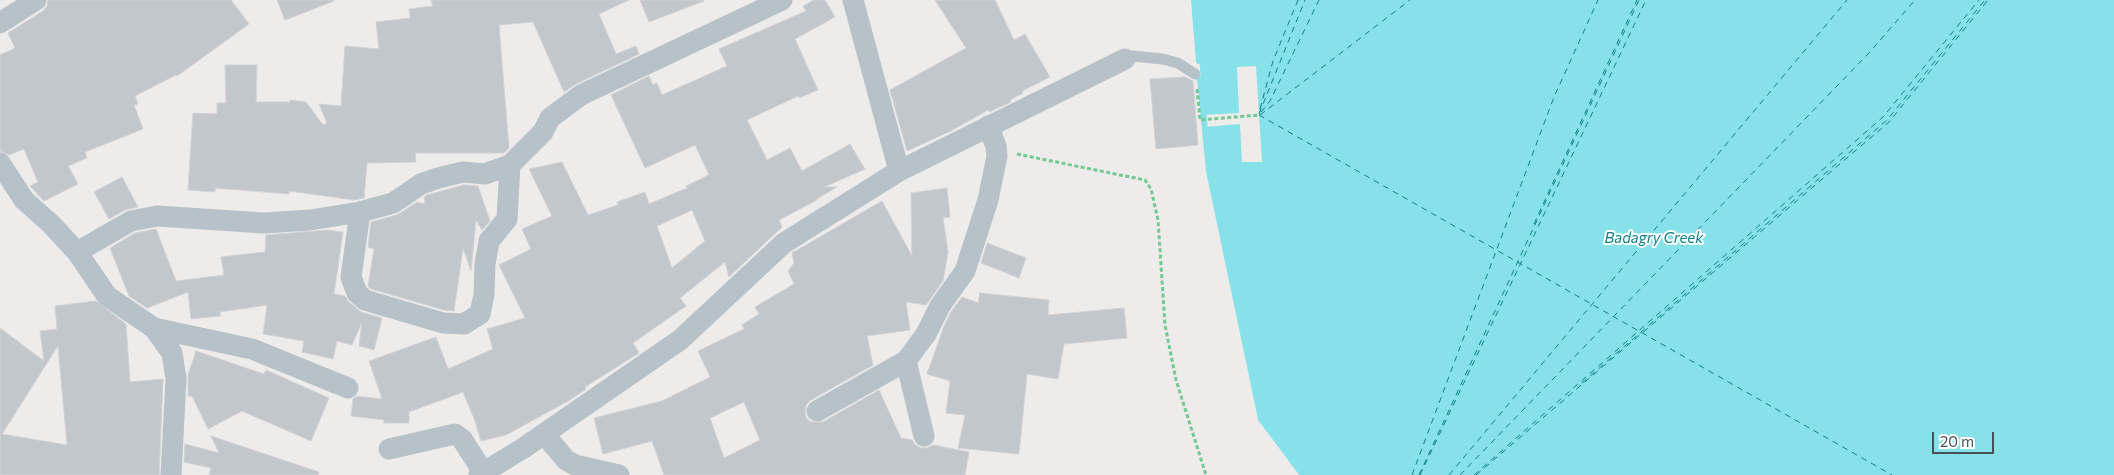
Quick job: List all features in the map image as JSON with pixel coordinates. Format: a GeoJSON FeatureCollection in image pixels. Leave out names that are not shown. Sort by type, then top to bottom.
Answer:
{"type":"FeatureCollection","features":[{"type":"Feature","properties":{"kind":"street"},"geometry":{"type":"LineString","coordinates":[[0,23],[36,0]]}},
{"type":"Feature","properties":{"kind":"street"},"geometry":{"type":"LineString","coordinates":[[77,252],[131,221],[157,216],[264,222],[310,220],[360,212],[393,203],[421,184],[438,178],[463,172],[485,174],[510,165],[543,132],[550,118],[581,95],[782,0]]}},
{"type":"Feature","properties":{"kind":"street"},"geometry":{"type":"LineString","coordinates":[[853,0],[899,171]]}},
{"type":"Feature","properties":{"kind":"street"},"geometry":{"type":"LineString","coordinates":[[389,449],[455,434],[462,439],[481,474],[544,434],[680,340],[784,244],[899,171],[992,136],[1125,59]]}},
{"type":"Feature","properties":{"kind":"street"},"geometry":{"type":"LineString","coordinates":[[817,411],[906,361],[926,334],[940,306],[965,272],[988,200],[997,156],[992,136]]}},
{"type":"Feature","properties":{"kind":"street"},"geometry":{"type":"LineString","coordinates":[[0,163],[24,200],[51,224],[77,252],[107,296],[154,328],[172,353],[176,379],[170,475]]}},
{"type":"Feature","properties":{"kind":"street"},"geometry":{"type":"LineString","coordinates":[[360,212],[352,277],[357,293],[365,300],[443,322],[464,324],[480,314],[484,295],[488,241],[507,220],[510,165]]}},
{"type":"Feature","properties":{"kind":"street"},"geometry":{"type":"LineString","coordinates":[[154,328],[252,349],[348,388]]}},
{"type":"Feature","properties":{"kind":"street"},"geometry":{"type":"LineString","coordinates":[[906,361],[924,436]]}},
{"type":"Feature","properties":{"kind":"street"},"geometry":{"type":"LineString","coordinates":[[544,434],[566,460],[575,465],[618,475]]}},
{"type":"Feature","properties":{"kind":"lane"},"geometry":{"type":"LineString","coordinates":[[1125,59],[1133,56],[1162,59],[1178,63],[1195,74]]}},
{"type":"Feature","properties":{"kind":"path"},"geometry":{"type":"LineString","coordinates":[[1195,74],[1200,120],[1259,115]]}},
{"type":"Feature","properties":{"kind":"path"},"geometry":{"type":"LineString","coordinates":[[992,136],[1020,155],[1145,180],[1151,189],[1158,220],[1165,325],[1176,380],[1206,475]]}},
{"type":"Feature","properties":{"kind":"water","name":"Badagry Creek"},"geometry":{"type":"Polygon","coordinates":[[[1194,0],[2114,0],[2114,475],[1303,475],[1261,419],[1209,171],[1194,0]]]}},
{"type":"Feature","properties":{"kind":"pier"},"geometry":{"type":"Polygon","coordinates":[[[1256,66],[1262,162],[1242,162],[1240,124],[1205,127],[1203,115],[1239,113],[1237,67],[1256,66]]]}},
{"type":"Feature","properties":{"kind":"building"},"geometry":{"type":"Polygon","coordinates":[[[48,0],[231,0],[249,24],[177,76],[135,96],[138,104],[134,105],[143,129],[85,152],[87,158],[68,166],[78,184],[44,201],[30,186],[38,182],[24,149],[9,155],[0,151],[0,55],[15,48],[8,33],[43,11],[47,6],[48,0]]]}},
{"type":"Feature","properties":{"kind":"building"},"geometry":{"type":"Polygon","coordinates":[[[277,0],[334,0],[334,1],[285,20],[277,0]]]}},
{"type":"Feature","properties":{"kind":"building"},"geometry":{"type":"Polygon","coordinates":[[[431,0],[629,0],[599,14],[616,54],[636,46],[639,54],[576,84],[564,92],[533,22],[499,25],[509,148],[504,153],[415,153],[416,162],[367,163],[364,198],[354,200],[289,191],[289,194],[215,188],[215,192],[188,190],[193,113],[217,114],[217,103],[226,103],[225,65],[257,65],[256,102],[290,102],[290,100],[306,102],[323,125],[327,123],[319,104],[341,106],[345,46],[379,49],[376,22],[410,18],[409,9],[433,6],[431,0]]]}},
{"type":"Feature","properties":{"kind":"building"},"geometry":{"type":"Polygon","coordinates":[[[640,0],[704,0],[704,1],[649,22],[640,0]]]}},
{"type":"Feature","properties":{"kind":"building"},"geometry":{"type":"Polygon","coordinates":[[[814,0],[825,0],[835,17],[795,39],[818,90],[799,98],[798,96],[747,120],[767,160],[790,148],[802,171],[850,144],[865,169],[824,187],[837,187],[779,220],[782,227],[729,277],[725,262],[680,298],[686,306],[633,343],[639,353],[585,387],[586,389],[570,400],[506,435],[481,441],[463,392],[409,412],[409,423],[384,423],[384,420],[351,416],[353,399],[357,396],[382,399],[369,361],[436,337],[448,369],[493,349],[487,329],[525,318],[499,265],[531,249],[522,229],[552,216],[529,169],[562,162],[588,215],[618,205],[617,202],[645,192],[649,204],[687,188],[686,186],[709,175],[695,145],[645,168],[611,95],[649,76],[653,85],[657,83],[662,95],[727,66],[719,49],[806,11],[803,6],[814,0]],[[692,210],[657,226],[672,268],[705,241],[692,210]]]}},
{"type":"Feature","properties":{"kind":"building"},"geometry":{"type":"Polygon","coordinates":[[[935,0],[995,0],[1014,40],[1025,34],[1050,77],[1022,91],[1023,93],[1010,100],[1011,102],[989,112],[988,110],[951,131],[907,151],[890,90],[966,48],[935,0]]]}},
{"type":"Feature","properties":{"kind":"building"},"geometry":{"type":"Polygon","coordinates":[[[1185,77],[1193,81],[1198,145],[1156,149],[1150,79],[1185,77]]]}},
{"type":"Feature","properties":{"kind":"building"},"geometry":{"type":"Polygon","coordinates":[[[122,177],[138,207],[125,210],[109,219],[94,192],[122,177]]]}},
{"type":"Feature","properties":{"kind":"building"},"geometry":{"type":"Polygon","coordinates":[[[464,185],[478,186],[490,221],[482,230],[476,220],[471,271],[463,248],[454,311],[444,310],[371,289],[368,286],[374,249],[368,247],[371,222],[397,215],[417,202],[425,204],[424,197],[427,195],[464,185]]]}},
{"type":"Feature","properties":{"kind":"building"},"geometry":{"type":"Polygon","coordinates":[[[947,188],[950,217],[943,218],[948,252],[943,281],[926,305],[906,302],[910,330],[867,336],[873,365],[811,400],[806,405],[806,418],[811,422],[823,422],[879,390],[901,438],[912,440],[915,445],[921,448],[933,445],[969,452],[965,475],[664,475],[652,441],[603,454],[594,418],[662,401],[710,377],[698,351],[744,329],[742,325],[759,314],[755,307],[794,284],[788,271],[794,263],[792,253],[882,201],[912,256],[911,193],[947,188]],[[744,402],[710,418],[724,458],[760,440],[744,402]]]}},
{"type":"Feature","properties":{"kind":"building"},"geometry":{"type":"Polygon","coordinates":[[[156,229],[176,281],[224,275],[221,257],[265,252],[266,235],[327,230],[343,232],[334,294],[345,296],[361,312],[382,318],[374,350],[359,346],[362,322],[352,345],[337,341],[333,359],[302,352],[304,341],[263,334],[267,305],[220,312],[220,316],[191,319],[188,292],[147,308],[129,296],[110,248],[135,233],[156,229]]]}},
{"type":"Feature","properties":{"kind":"building"},"geometry":{"type":"Polygon","coordinates":[[[987,243],[1026,258],[1019,278],[981,263],[987,243]]]}},
{"type":"Feature","properties":{"kind":"building"},"geometry":{"type":"Polygon","coordinates":[[[980,293],[1049,300],[1048,315],[1124,308],[1127,338],[1064,344],[1058,379],[1027,374],[1019,454],[958,448],[965,415],[946,413],[950,381],[927,374],[951,312],[962,297],[978,303],[980,293]]]}},
{"type":"Feature","properties":{"kind":"building"},"geometry":{"type":"Polygon","coordinates":[[[96,301],[126,324],[130,382],[163,379],[159,475],[0,475],[0,328],[44,361],[40,331],[57,329],[55,306],[96,301]],[[58,346],[2,434],[67,445],[58,346]]]}},
{"type":"Feature","properties":{"kind":"building"},"geometry":{"type":"Polygon","coordinates":[[[196,351],[264,374],[266,370],[329,398],[311,441],[242,411],[208,429],[192,396],[188,396],[188,375],[196,351]]]}},
{"type":"Feature","properties":{"kind":"building"},"geometry":{"type":"Polygon","coordinates":[[[211,436],[319,472],[318,475],[209,475],[211,468],[184,462],[185,444],[219,453],[211,436]]]}},
{"type":"Feature","properties":{"kind":"waterway"},"geometry":{"type":"LineString","coordinates":[[1194,0],[1199,61]]}},
{"type":"Feature","properties":{"kind":"waterway"},"geometry":{"type":"LineString","coordinates":[[1200,79],[1209,171],[1261,419],[1303,475]]}},
{"type":"Feature","properties":{"kind":"ferry route"},"geometry":{"type":"LineString","coordinates":[[1260,109],[1273,61],[1298,0]]}},
{"type":"Feature","properties":{"kind":"ferry route"},"geometry":{"type":"LineString","coordinates":[[1259,114],[1305,0]]}},
{"type":"Feature","properties":{"kind":"ferry route"},"geometry":{"type":"LineString","coordinates":[[1261,112],[1270,101],[1319,0]]}},
{"type":"Feature","properties":{"kind":"ferry route"},"geometry":{"type":"LineString","coordinates":[[1260,115],[1410,0]]}},
{"type":"Feature","properties":{"kind":"ferry route"},"geometry":{"type":"LineString","coordinates":[[1412,475],[1554,97],[1598,0]]}},
{"type":"Feature","properties":{"kind":"ferry route"},"geometry":{"type":"LineString","coordinates":[[1534,224],[1637,0]]}},
{"type":"Feature","properties":{"kind":"ferry route"},"geometry":{"type":"LineString","coordinates":[[1419,475],[1639,0]]}},
{"type":"Feature","properties":{"kind":"ferry route"},"geometry":{"type":"LineString","coordinates":[[1420,475],[1646,0]]}},
{"type":"Feature","properties":{"kind":"ferry route"},"geometry":{"type":"LineString","coordinates":[[1449,475],[1847,0]]}},
{"type":"Feature","properties":{"kind":"ferry route"},"geometry":{"type":"LineString","coordinates":[[1460,475],[1868,54],[1915,0]]}},
{"type":"Feature","properties":{"kind":"ferry route"},"geometry":{"type":"LineString","coordinates":[[1474,475],[1883,117],[1979,0]]}},
{"type":"Feature","properties":{"kind":"ferry route"},"geometry":{"type":"LineString","coordinates":[[1582,383],[1887,120],[1985,0]]}},
{"type":"Feature","properties":{"kind":"ferry route"},"geometry":{"type":"LineString","coordinates":[[1476,475],[1889,122],[1988,0]]}},
{"type":"Feature","properties":{"kind":"ferry route"},"geometry":{"type":"LineString","coordinates":[[1259,115],[1892,475]]}}]}
